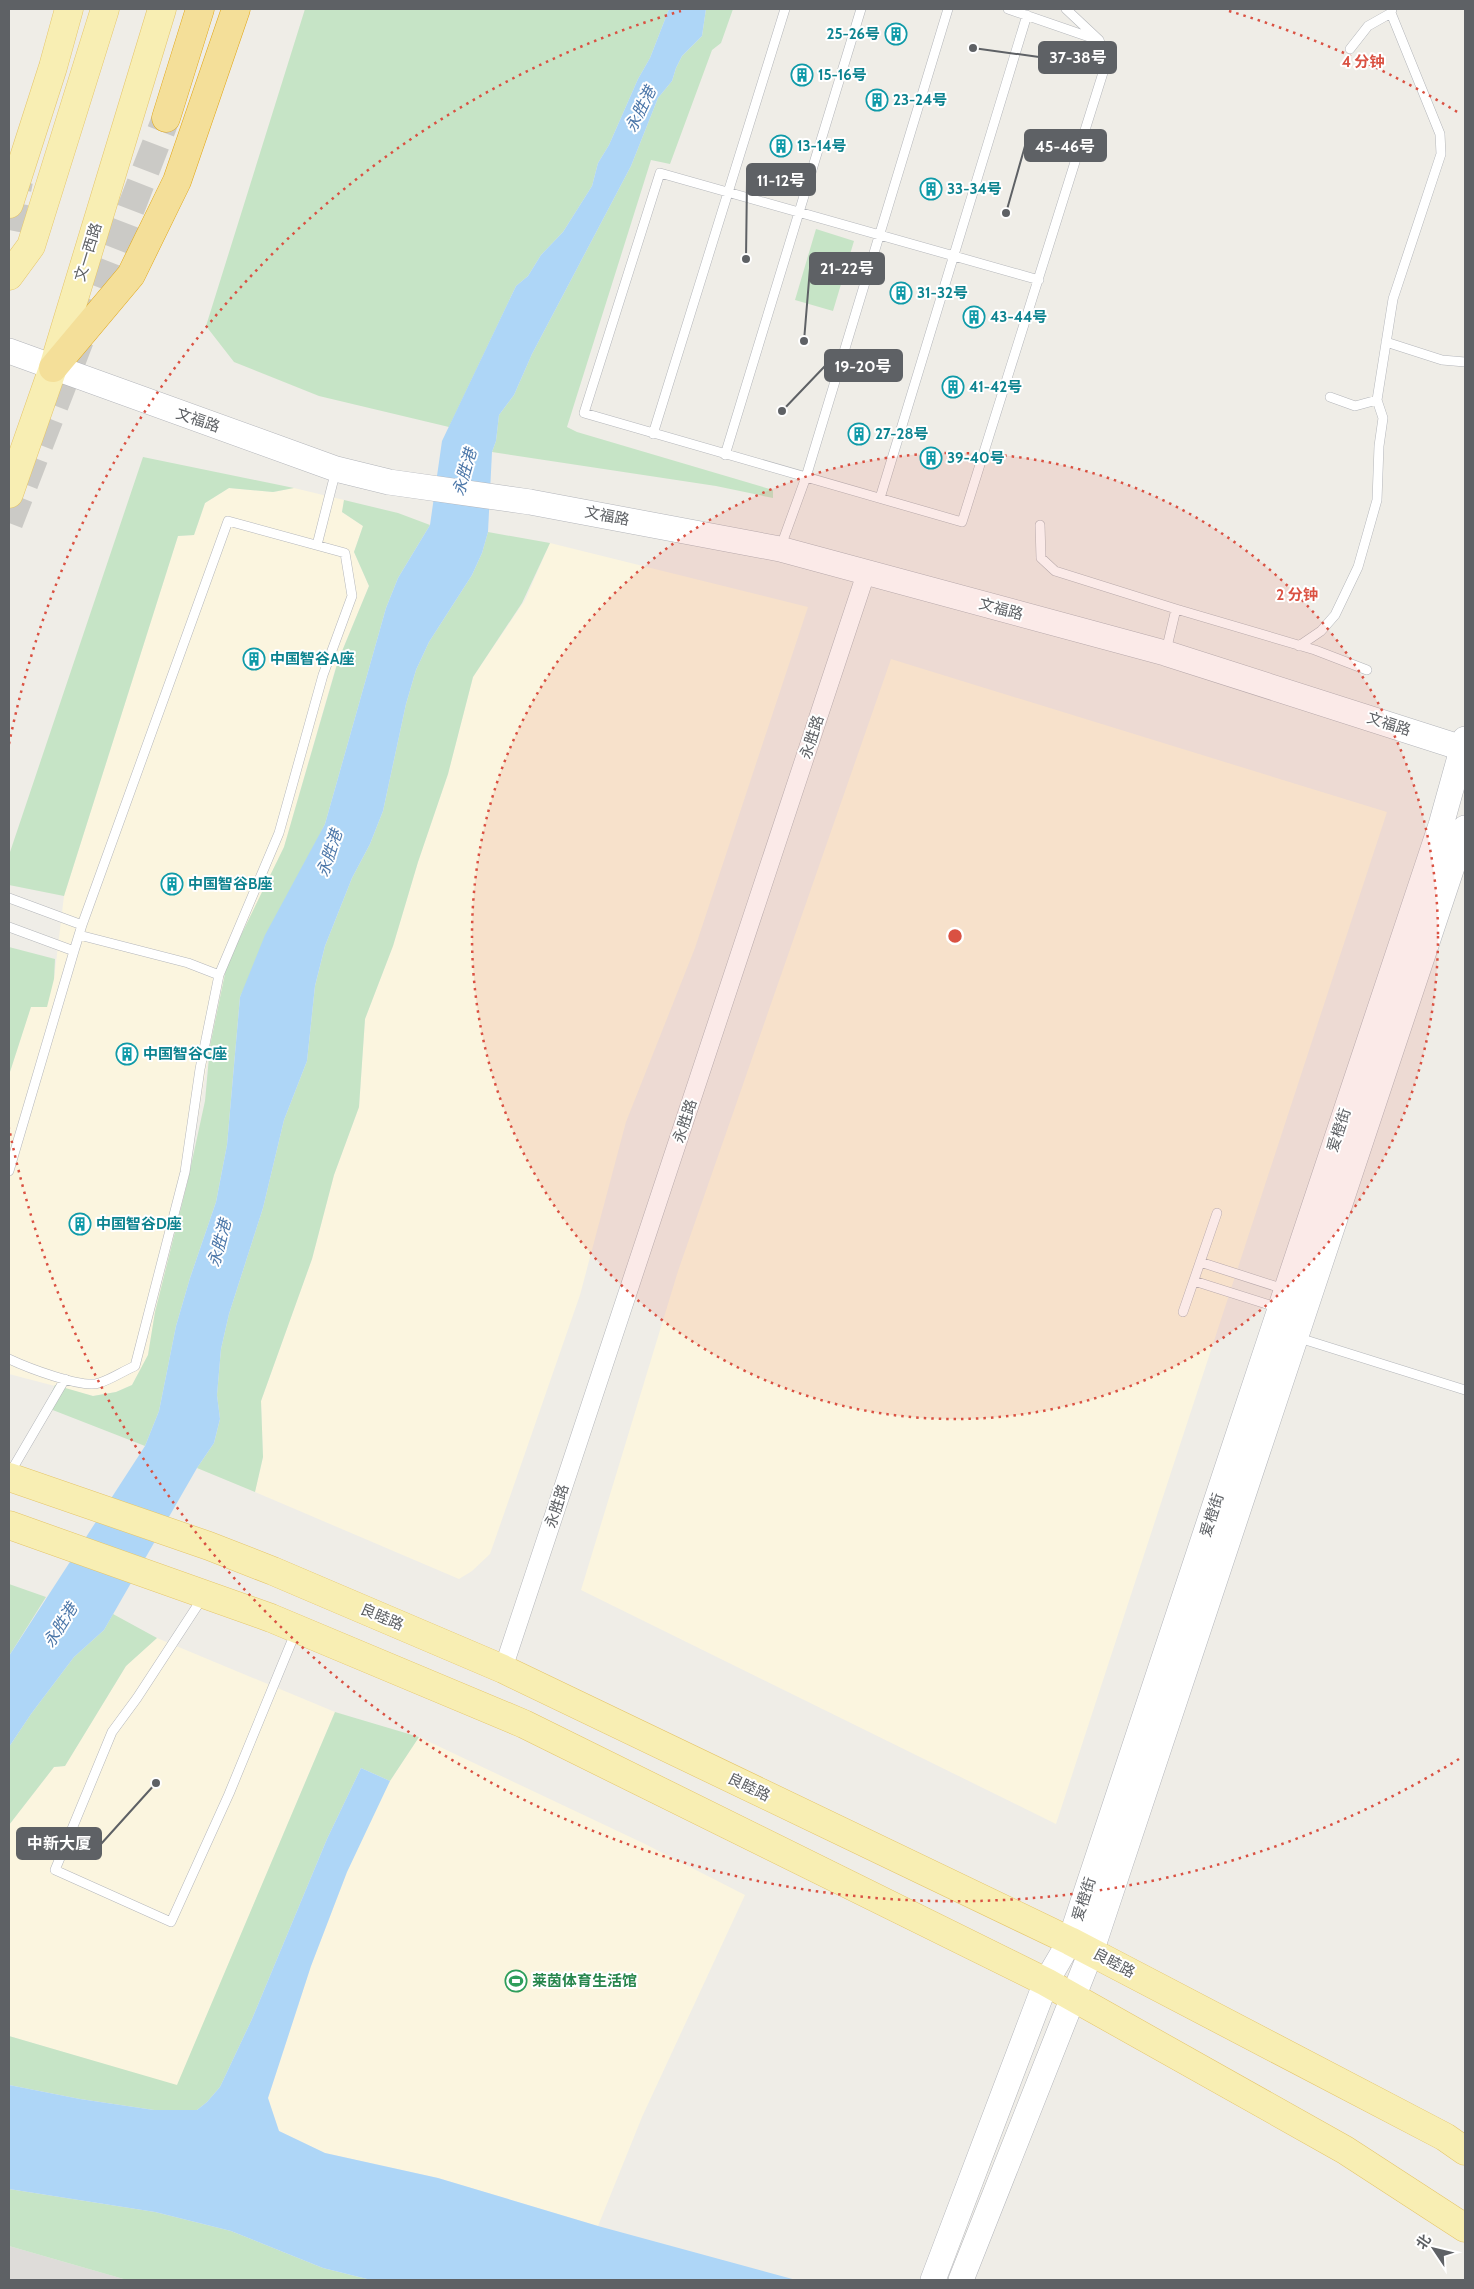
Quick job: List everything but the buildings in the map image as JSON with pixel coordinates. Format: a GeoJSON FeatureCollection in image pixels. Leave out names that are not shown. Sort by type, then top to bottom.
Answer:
{"type":"FeatureCollection","features":[{"type":"Feature","properties":{"kind":"highway"},"geometry":{"type":"LineString","coordinates":[[166,118],[200,9]]}},
{"type":"Feature","properties":{"kind":"highway"},"geometry":{"type":"LineString","coordinates":[[53,368],[131,275],[177,181],[236,9]]}},
{"type":"Feature","properties":{"kind":"main road"},"geometry":{"type":"LineString","coordinates":[[9,204],[54,67],[69,9]]}},
{"type":"Feature","properties":{"kind":"main road"},"geometry":{"type":"LineString","coordinates":[[9,276],[31,246],[105,9]]}},
{"type":"Feature","properties":{"kind":"main road","name":"文一西路"},"geometry":{"type":"LineString","coordinates":[[9,494],[53,368],[162,9]]}},
{"type":"Feature","properties":{"kind":"main road","name":"良睦路"},"geometry":{"type":"LineString","coordinates":[[9,1476],[58,1495],[209,1546],[274,1571],[503,1669],[1081,1946],[1445,2137],[1465,2151]]}},
{"type":"Feature","properties":{"kind":"main road"},"geometry":{"type":"LineString","coordinates":[[9,1526],[39,1535],[297,1628],[524,1724],[1046,1982],[1345,2150],[1465,2228]]}},
{"type":"Feature","properties":{"kind":"street","name":"文福路"},"geometry":{"type":"LineString","coordinates":[[9,351],[336,469],[389,482],[530,502],[780,549],[1165,653],[1465,745]]}},
{"type":"Feature","properties":{"kind":"street","name":"永胜路"},"geometry":{"type":"LineString","coordinates":[[503,1669],[866,573]]}},
{"type":"Feature","properties":{"kind":"street","name":"爱橙街"},"geometry":{"type":"LineString","coordinates":[[961,2280],[1072,1997],[1081,1946],[1283,1299],[1438,834],[1465,745]]}},
{"type":"Feature","properties":{"kind":"street","name":"爱橙街"},"geometry":{"type":"LineString","coordinates":[[932,2280],[1046,1982],[1081,1946],[1296,1337],[1465,828]]}},
{"type":"Feature","properties":{"kind":"lane"},"geometry":{"type":"LineString","coordinates":[[653,434],[785,9]]}},
{"type":"Feature","properties":{"kind":"lane"},"geometry":{"type":"LineString","coordinates":[[725,455],[861,9]]}},
{"type":"Feature","properties":{"kind":"lane"},"geometry":{"type":"LineString","coordinates":[[780,549],[806,477],[948,9]]}},
{"type":"Feature","properties":{"kind":"lane"},"geometry":{"type":"LineString","coordinates":[[1008,9],[1099,40]]}},
{"type":"Feature","properties":{"kind":"lane"},"geometry":{"type":"LineString","coordinates":[[1039,280],[660,173],[584,413],[962,522],[1039,280],[1107,60],[1099,40],[1066,9]]}},
{"type":"Feature","properties":{"kind":"lane"},"geometry":{"type":"LineString","coordinates":[[1299,646],[1321,632],[1335,616],[1358,567],[1377,500],[1379,446],[1383,418],[1377,400],[1393,299],[1441,154],[1440,134],[1392,11],[1368,26],[1350,49]]}},
{"type":"Feature","properties":{"kind":"lane"},"geometry":{"type":"LineString","coordinates":[[880,498],[1027,15]]}},
{"type":"Feature","properties":{"kind":"lane"},"geometry":{"type":"LineString","coordinates":[[1386,342],[1442,360],[1465,362]]}},
{"type":"Feature","properties":{"kind":"lane"},"geometry":{"type":"LineString","coordinates":[[1330,397],[1355,406],[1377,400]]}},
{"type":"Feature","properties":{"kind":"lane"},"geometry":{"type":"LineString","coordinates":[[318,545],[336,469]]}},
{"type":"Feature","properties":{"kind":"lane"},"geometry":{"type":"LineString","coordinates":[[9,1171],[78,935],[228,521],[346,553],[352,596],[323,675],[279,833],[218,975],[200,1069],[185,1172],[135,1366],[98,1384],[65,1379],[32,1370],[9,1359]]}},
{"type":"Feature","properties":{"kind":"lane"},"geometry":{"type":"LineString","coordinates":[[1040,526],[1041,558],[1055,571],[1299,646],[1367,670]]}},
{"type":"Feature","properties":{"kind":"lane"},"geometry":{"type":"LineString","coordinates":[[1165,653],[1176,609]]}},
{"type":"Feature","properties":{"kind":"lane"},"geometry":{"type":"LineString","coordinates":[[9,898],[82,925]]}},
{"type":"Feature","properties":{"kind":"lane"},"geometry":{"type":"LineString","coordinates":[[9,927],[74,951]]}},
{"type":"Feature","properties":{"kind":"lane"},"geometry":{"type":"LineString","coordinates":[[78,935],[188,964],[218,975]]}},
{"type":"Feature","properties":{"kind":"lane"},"geometry":{"type":"LineString","coordinates":[[1183,1312],[1217,1213]]}},
{"type":"Feature","properties":{"kind":"lane"},"geometry":{"type":"LineString","coordinates":[[1200,1262],[1283,1299]]}},
{"type":"Feature","properties":{"kind":"lane"},"geometry":{"type":"LineString","coordinates":[[1194,1281],[1283,1299]]}},
{"type":"Feature","properties":{"kind":"lane"},"geometry":{"type":"LineString","coordinates":[[1296,1337],[1465,1390]]}},
{"type":"Feature","properties":{"kind":"lane"},"geometry":{"type":"LineString","coordinates":[[9,1476],[65,1379]]}},
{"type":"Feature","properties":{"kind":"lane"},"geometry":{"type":"LineString","coordinates":[[194,1590],[137,1698],[112,1732],[55,1870],[171,1922],[229,1794],[297,1628]]}},
{"type":"Feature","properties":{"kind":"shaded area"},"geometry":{"type":"Polygon","coordinates":[[[229,488],[273,492],[294,488],[344,500],[342,512],[363,526],[354,552],[369,586],[337,663],[284,847],[227,964],[210,1046],[187,1184],[155,1312],[148,1355],[132,1385],[116,1392],[93,1396],[9,1374],[9,1075],[31,1006],[54,979],[64,896],[178,536],[194,535],[205,503],[229,488]]]}},
{"type":"Feature","properties":{"kind":"shaded area"},"geometry":{"type":"Polygon","coordinates":[[[550,543],[808,607],[695,948],[626,1122],[580,1295],[490,1554],[472,1571],[459,1579],[255,1492],[263,1457],[261,1401],[312,1259],[334,1175],[359,1107],[365,1019],[393,946],[418,862],[448,774],[473,677],[525,600],[550,543]]]}},
{"type":"Feature","properties":{"kind":"shaded area"},"geometry":{"type":"Polygon","coordinates":[[[891,659],[1387,812],[1056,1824],[581,1590],[678,1271],[891,659]]]}},
{"type":"Feature","properties":{"kind":"shaded area"},"geometry":{"type":"Polygon","coordinates":[[[157,1638],[335,1712],[177,2086],[9,2036],[9,1825],[54,1767],[65,1766],[126,1666],[157,1638]]]}},
{"type":"Feature","properties":{"kind":"shaded area"},"geometry":{"type":"Polygon","coordinates":[[[419,1737],[645,1844],[745,1895],[642,2117],[598,2226],[438,2178],[325,2153],[279,2131],[268,2098],[311,1966],[347,1872],[379,1801],[419,1737]]]}},
{"type":"Feature","properties":{"kind":"shaded area"},"geometry":{"type":"Polygon","coordinates":[[[9,2246],[127,2280],[9,2280],[9,2246]]]}},
{"type":"Feature","properties":{"kind":"green space"},"geometry":{"type":"Polygon","coordinates":[[[305,9],[669,9],[650,58],[638,79],[609,145],[598,163],[592,186],[563,232],[541,255],[528,276],[516,286],[449,427],[319,396],[234,362],[206,326],[305,9]]]}},
{"type":"Feature","properties":{"kind":"green space"},"geometry":{"type":"Polygon","coordinates":[[[706,9],[733,9],[721,43],[712,50],[670,164],[651,160],[567,427],[577,432],[773,490],[773,498],[716,486],[492,452],[496,441],[499,415],[514,395],[532,354],[631,166],[658,98],[672,81],[682,56],[702,36],[706,9]]]}},
{"type":"Feature","properties":{"kind":"green space"},"geometry":{"type":"Polygon","coordinates":[[[816,229],[854,241],[833,311],[795,300],[816,229]]]}},
{"type":"Feature","properties":{"kind":"green space"},"geometry":{"type":"Polygon","coordinates":[[[143,457],[294,488],[273,492],[229,488],[205,503],[194,535],[178,536],[64,896],[9,885],[9,855],[143,457]]]}},
{"type":"Feature","properties":{"kind":"green space"},"geometry":{"type":"Polygon","coordinates":[[[344,500],[398,513],[430,525],[398,578],[386,608],[325,824],[240,997],[227,1145],[216,1202],[176,1326],[159,1411],[145,1446],[45,1407],[55,1385],[93,1396],[116,1392],[132,1385],[148,1355],[155,1312],[187,1184],[205,1101],[210,1046],[227,964],[284,847],[338,661],[369,586],[354,552],[363,526],[342,512],[344,500]]]}},
{"type":"Feature","properties":{"kind":"green space"},"geometry":{"type":"Polygon","coordinates":[[[488,532],[550,543],[522,603],[473,677],[448,774],[418,862],[393,946],[365,1019],[359,1107],[334,1175],[312,1259],[261,1401],[263,1457],[255,1492],[197,1468],[214,1443],[220,1419],[217,1395],[221,1349],[229,1314],[263,1208],[284,1120],[307,1061],[315,986],[325,946],[352,878],[370,844],[383,811],[406,704],[416,670],[429,642],[472,575],[482,553],[488,532]]]}},
{"type":"Feature","properties":{"kind":"green space"},"geometry":{"type":"Polygon","coordinates":[[[9,947],[55,959],[54,979],[47,1007],[31,1007],[9,1075],[9,947]]]}},
{"type":"Feature","properties":{"kind":"green space"},"geometry":{"type":"Polygon","coordinates":[[[9,1584],[46,1597],[9,1656],[9,1584]]]}},
{"type":"Feature","properties":{"kind":"green space"},"geometry":{"type":"Polygon","coordinates":[[[113,1614],[157,1638],[126,1666],[65,1766],[54,1767],[9,1825],[9,1747],[74,1657],[104,1630],[113,1614]]]}},
{"type":"Feature","properties":{"kind":"green space"},"geometry":{"type":"Polygon","coordinates":[[[335,1712],[419,1737],[390,1781],[361,1768],[327,1839],[252,2019],[220,2087],[207,2102],[197,2110],[154,2110],[80,2099],[9,2085],[9,2036],[177,2085],[335,1712]]]}},
{"type":"Feature","properties":{"kind":"green space"},"geometry":{"type":"Polygon","coordinates":[[[9,2189],[155,2212],[231,2231],[323,2268],[371,2280],[127,2280],[9,2246],[9,2189]]]}},
{"type":"Feature","properties":{"kind":"water","name":"永胜港"},"geometry":{"type":"Polygon","coordinates":[[[669,9],[706,9],[702,36],[682,56],[672,81],[658,98],[631,166],[532,354],[514,395],[499,415],[496,441],[492,452],[488,532],[482,553],[472,575],[429,642],[416,670],[406,704],[383,811],[370,844],[352,878],[325,946],[315,986],[307,1061],[284,1120],[263,1208],[229,1314],[221,1349],[217,1395],[220,1419],[214,1443],[197,1468],[104,1630],[74,1657],[9,1747],[9,1656],[145,1446],[159,1411],[176,1326],[216,1202],[227,1145],[240,997],[265,935],[325,824],[386,608],[398,578],[430,525],[442,441],[516,286],[528,276],[541,255],[563,232],[592,186],[598,163],[609,145],[638,79],[650,58],[669,9]]]}},
{"type":"Feature","properties":{"kind":"water"},"geometry":{"type":"Polygon","coordinates":[[[361,1768],[390,1781],[347,1872],[311,1966],[268,2098],[279,2131],[325,2153],[438,2178],[598,2226],[796,2280],[371,2280],[323,2268],[231,2231],[155,2212],[9,2189],[9,2085],[80,2099],[154,2110],[197,2110],[220,2087],[252,2019],[327,1839],[361,1768]]]}},
{"type":"Feature","properties":{"kind":"tunnel"},"geometry":{"type":"LineString","coordinates":[[9,523],[166,118]]}},
{"type":"Feature","properties":{"kind":"tunnel"},"geometry":{"type":"LineString","coordinates":[[9,230],[19,181]]}},
{"type":"Feature","properties":{"kind":"place","name":"25-26号"},"geometry":{"type":"Point","coordinates":[896,34]}},
{"type":"Feature","properties":{"kind":"place","name":"37-38号"},"geometry":{"type":"Point","coordinates":[973,48]}},
{"type":"Feature","properties":{"kind":"place","name":"15-16号"},"geometry":{"type":"Point","coordinates":[802,75]}},
{"type":"Feature","properties":{"kind":"place","name":"23-24号"},"geometry":{"type":"Point","coordinates":[877,100]}},
{"type":"Feature","properties":{"kind":"place","name":"13-14号"},"geometry":{"type":"Point","coordinates":[781,146]}},
{"type":"Feature","properties":{"kind":"place","name":"33-34号"},"geometry":{"type":"Point","coordinates":[931,189]}},
{"type":"Feature","properties":{"kind":"place","name":"45-46号"},"geometry":{"type":"Point","coordinates":[1006,213]}},
{"type":"Feature","properties":{"kind":"place","name":"11-12号"},"geometry":{"type":"Point","coordinates":[746,259]}},
{"type":"Feature","properties":{"kind":"place","name":"31-32号"},"geometry":{"type":"Point","coordinates":[901,293]}},
{"type":"Feature","properties":{"kind":"place","name":"43-44号"},"geometry":{"type":"Point","coordinates":[974,317]}},
{"type":"Feature","properties":{"kind":"place","name":"21-22号"},"geometry":{"type":"Point","coordinates":[804,341]}},
{"type":"Feature","properties":{"kind":"place","name":"41-42号"},"geometry":{"type":"Point","coordinates":[953,387]}},
{"type":"Feature","properties":{"kind":"place","name":"19-20号"},"geometry":{"type":"Point","coordinates":[782,411]}},
{"type":"Feature","properties":{"kind":"place","name":"27-28号"},"geometry":{"type":"Point","coordinates":[859,434]}},
{"type":"Feature","properties":{"kind":"place","name":"39-40号"},"geometry":{"type":"Point","coordinates":[931,458]}},
{"type":"Feature","properties":{"kind":"place","name":"中国智谷A座"},"geometry":{"type":"Point","coordinates":[254,659]}},
{"type":"Feature","properties":{"kind":"place","name":"中国智谷B座"},"geometry":{"type":"Point","coordinates":[172,884]}},
{"type":"Feature","properties":{"kind":"place","name":"中国智谷C座"},"geometry":{"type":"Point","coordinates":[127,1054]}},
{"type":"Feature","properties":{"kind":"place","name":"中国智谷D座"},"geometry":{"type":"Point","coordinates":[80,1224]}},
{"type":"Feature","properties":{"kind":"place","name":"中新大厦"},"geometry":{"type":"Point","coordinates":[156,1783]}},
{"type":"Feature","properties":{"kind":"place","name":"莱茵体育生活馆"},"geometry":{"type":"Point","coordinates":[516,1981]}}]}
